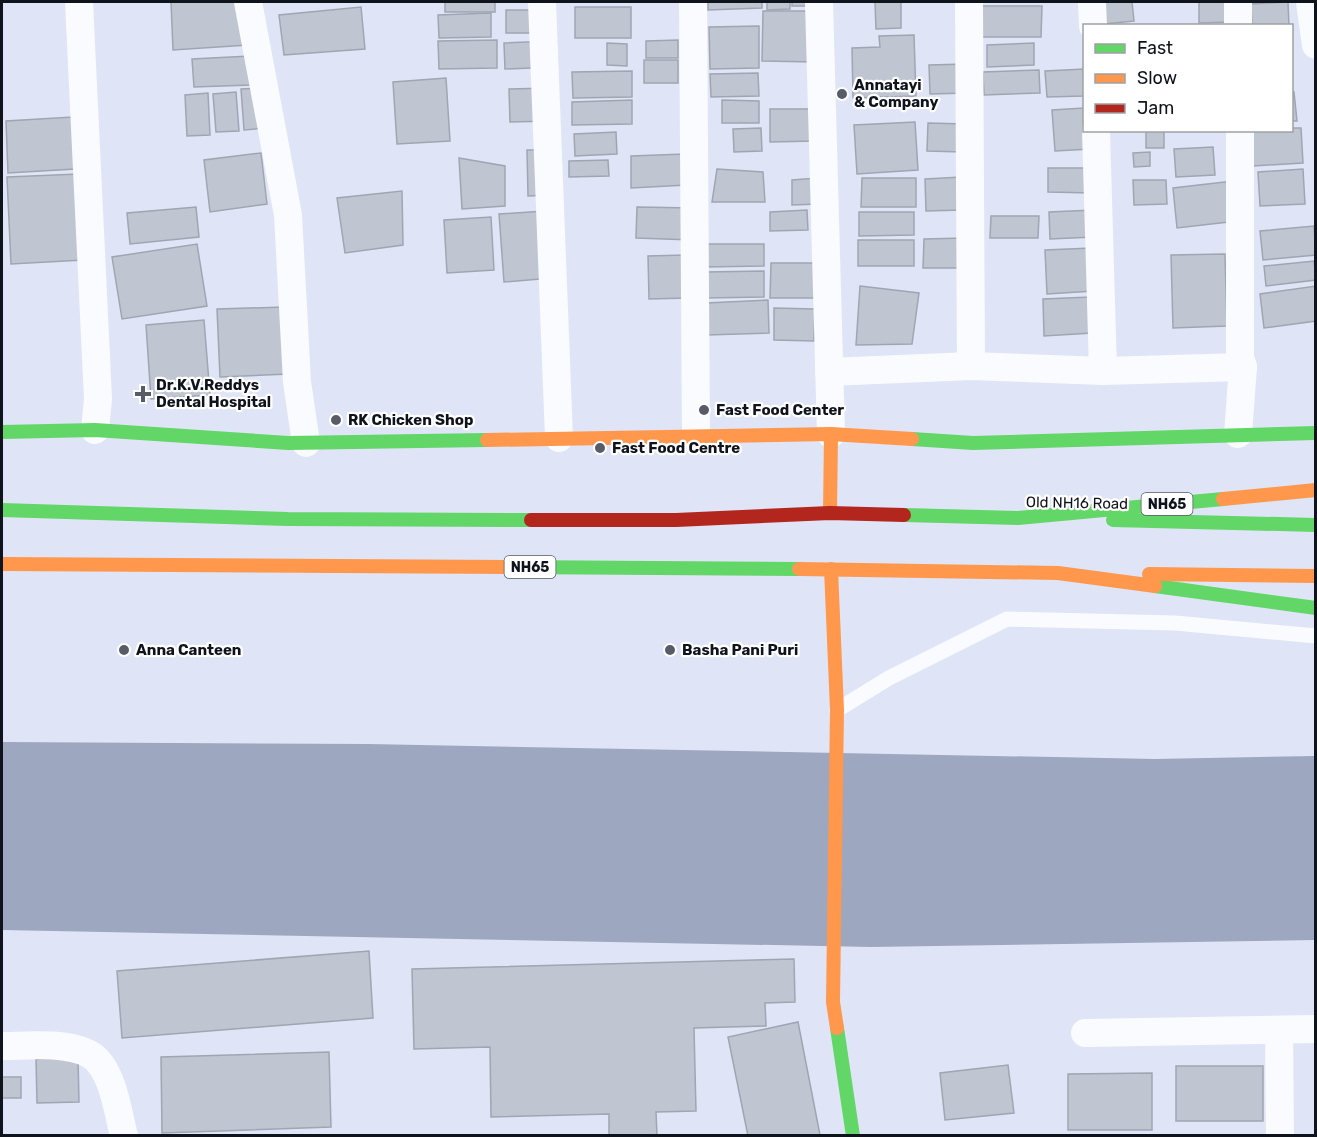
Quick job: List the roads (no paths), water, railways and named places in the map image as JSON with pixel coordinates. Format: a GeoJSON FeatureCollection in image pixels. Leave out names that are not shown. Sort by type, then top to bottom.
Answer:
{"type":"FeatureCollection","features":[{"type":"Feature","properties":{"kind":"main road"},"geometry":{"type":"LineString","coordinates":[[2,432],[95,430],[306,443],[831,434],[973,443],[1316,433]]}},
{"type":"Feature","properties":{"kind":"main road"},"geometry":{"type":"LineString","coordinates":[[830,513],[831,434]]}},
{"type":"Feature","properties":{"kind":"main road","name":"NH65"},"geometry":{"type":"LineString","coordinates":[[2,510],[288,519],[676,520],[830,513],[1018,518],[1316,490]]}},
{"type":"Feature","properties":{"kind":"main road","name":"Old NH16 Road"},"geometry":{"type":"LineString","coordinates":[[1018,518],[1316,525]]}},
{"type":"Feature","properties":{"kind":"main road","name":"NH65"},"geometry":{"type":"LineString","coordinates":[[2,564],[831,569],[1058,573],[1316,608]]}},
{"type":"Feature","properties":{"kind":"main road"},"geometry":{"type":"LineString","coordinates":[[831,569],[837,710],[832,1002],[853,1136]]}},
{"type":"Feature","properties":{"kind":"main road"},"geometry":{"type":"LineString","coordinates":[[1058,573],[1316,576]]}},
{"type":"Feature","properties":{"kind":"street"},"geometry":{"type":"LineString","coordinates":[[79,2],[98,399],[95,430]]}},
{"type":"Feature","properties":{"kind":"street"},"geometry":{"type":"LineString","coordinates":[[248,2],[288,215],[297,382],[306,443]]}},
{"type":"Feature","properties":{"kind":"street"},"geometry":{"type":"LineString","coordinates":[[542,2],[559,438]]}},
{"type":"Feature","properties":{"kind":"street"},"geometry":{"type":"LineString","coordinates":[[693,2],[696,437]]}},
{"type":"Feature","properties":{"kind":"street"},"geometry":{"type":"LineString","coordinates":[[819,2],[831,434]]}},
{"type":"Feature","properties":{"kind":"street"},"geometry":{"type":"LineString","coordinates":[[969,2],[971,366]]}},
{"type":"Feature","properties":{"kind":"street"},"geometry":{"type":"LineString","coordinates":[[1092,2],[1093,24]]}},
{"type":"Feature","properties":{"kind":"street"},"geometry":{"type":"LineString","coordinates":[[1238,2],[1238,24]]}},
{"type":"Feature","properties":{"kind":"street"},"geometry":{"type":"LineString","coordinates":[[1310,2],[1316,45]]}},
{"type":"Feature","properties":{"kind":"street"},"geometry":{"type":"LineString","coordinates":[[1096,132],[1103,371]]}},
{"type":"Feature","properties":{"kind":"street"},"geometry":{"type":"LineString","coordinates":[[1238,434],[1243,367],[1240,357],[1240,132]]}},
{"type":"Feature","properties":{"kind":"street"},"geometry":{"type":"LineString","coordinates":[[829,372],[971,366],[1103,371],[1243,367]]}},
{"type":"Feature","properties":{"kind":"street"},"geometry":{"type":"LineString","coordinates":[[1085,1033],[1316,1029]]}},
{"type":"Feature","properties":{"kind":"street"},"geometry":{"type":"LineString","coordinates":[[1279,1030],[1280,1136]]}},
{"type":"Feature","properties":{"kind":"street"},"geometry":{"type":"LineString","coordinates":[[2,1046],[71,1047],[97,1060],[110,1083],[124,1136]]}},
{"type":"Feature","properties":{"kind":"lane"},"geometry":{"type":"LineString","coordinates":[[837,710],[889,678],[1006,619],[1176,624],[1316,636]]}},
{"type":"Feature","properties":{"kind":"water"},"geometry":{"type":"Polygon","coordinates":[[[2,742],[368,744],[1155,759],[1315,756],[1315,940],[871,947],[2,930],[2,742]]]}},
{"type":"Feature","properties":{"kind":"place","name":"Annatayi & Company"},"geometry":{"type":"Point","coordinates":[842,94]}},
{"type":"Feature","properties":{"kind":"place","name":"Dr.K.V.Reddys Dental Hospital"},"geometry":{"type":"Point","coordinates":[143,394]}},
{"type":"Feature","properties":{"kind":"place","name":"Fast Food Center"},"geometry":{"type":"Point","coordinates":[704,410]}},
{"type":"Feature","properties":{"kind":"place","name":"RK Chicken Shop"},"geometry":{"type":"Point","coordinates":[336,420]}},
{"type":"Feature","properties":{"kind":"place","name":"Fast Food Centre"},"geometry":{"type":"Point","coordinates":[600,448]}},
{"type":"Feature","properties":{"kind":"place","name":"Anna Canteen"},"geometry":{"type":"Point","coordinates":[124,650]}},
{"type":"Feature","properties":{"kind":"place","name":"Basha Pani Puri"},"geometry":{"type":"Point","coordinates":[670,650]}}]}
